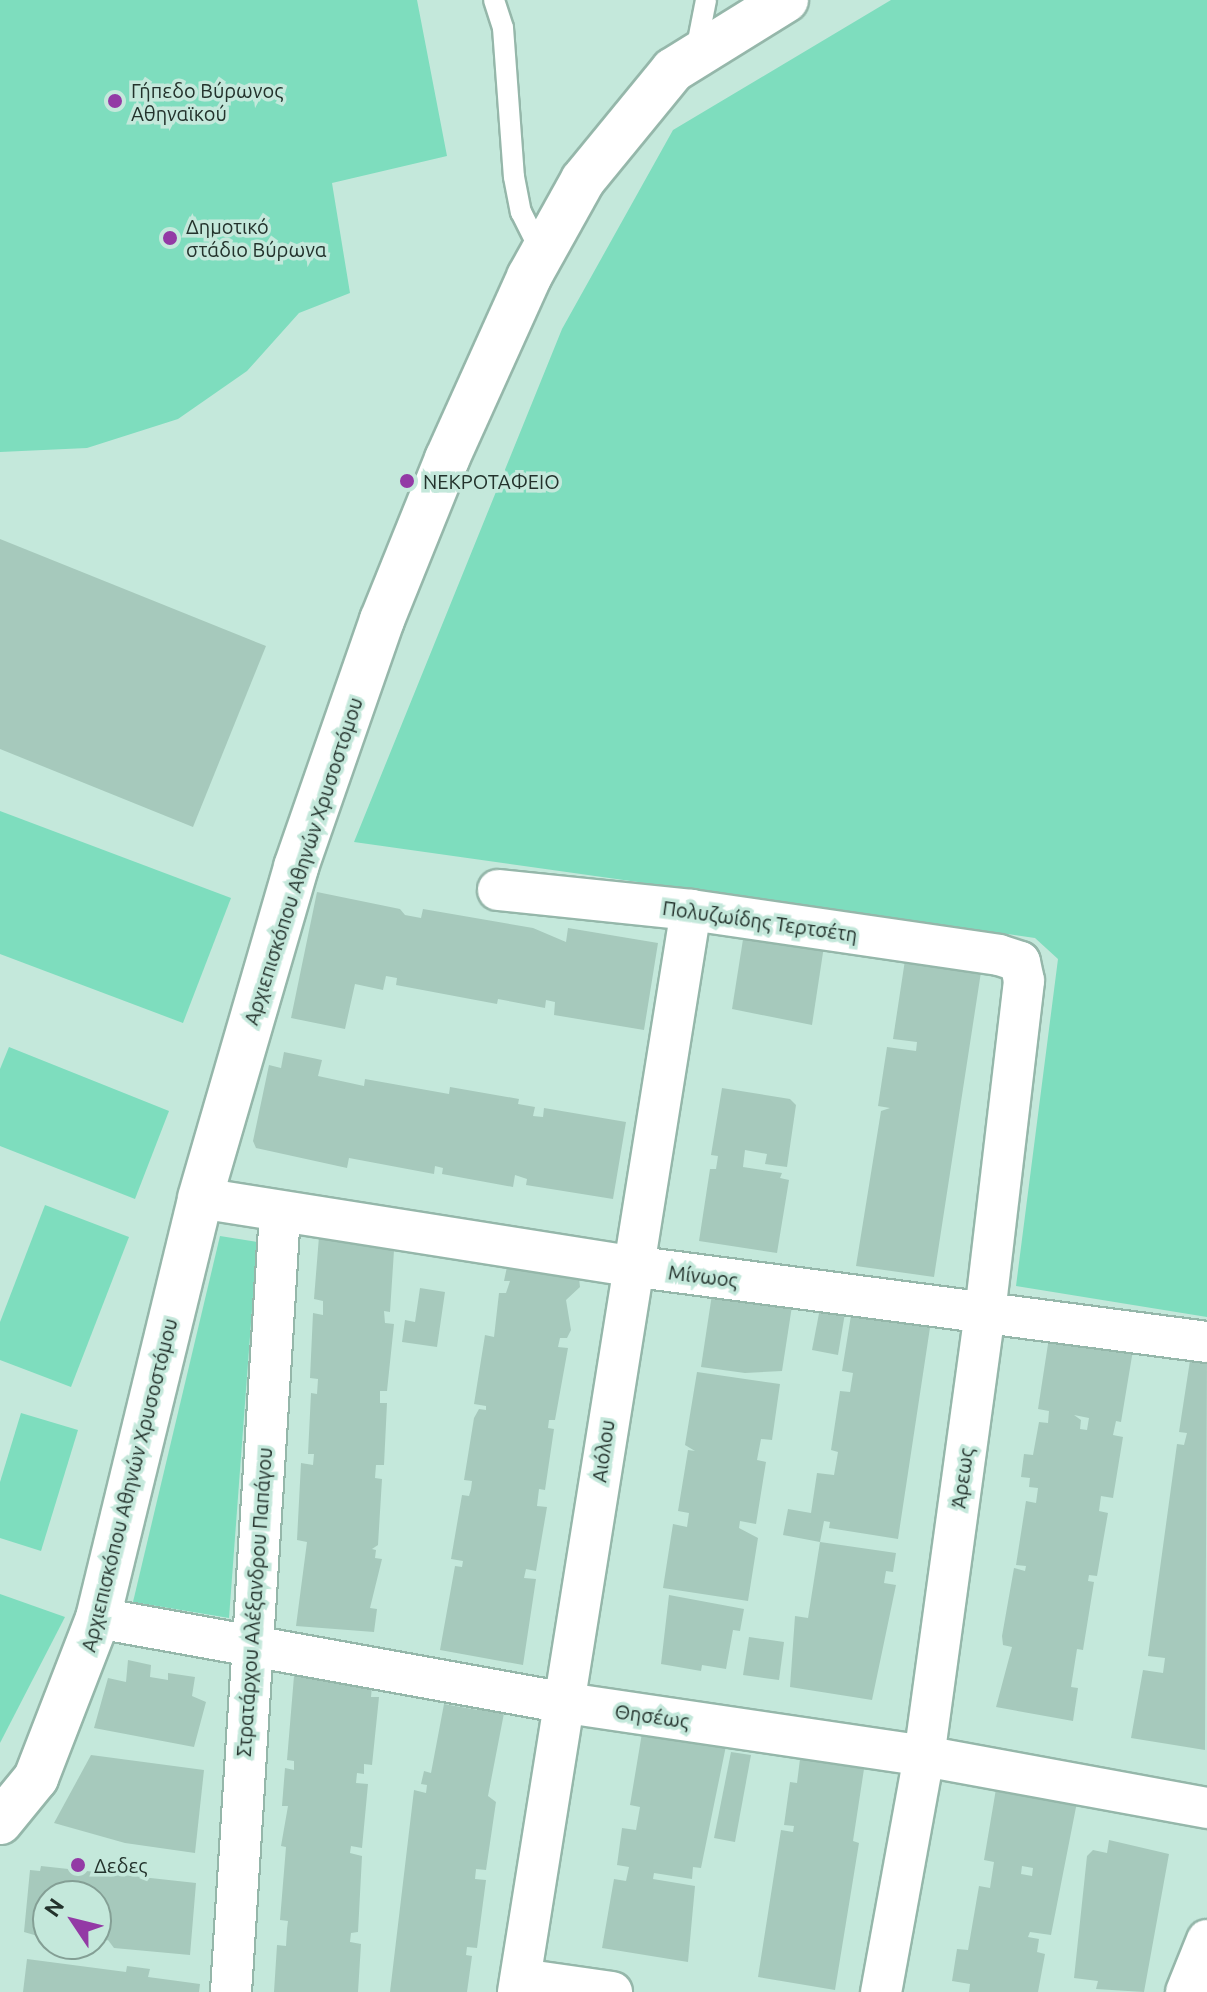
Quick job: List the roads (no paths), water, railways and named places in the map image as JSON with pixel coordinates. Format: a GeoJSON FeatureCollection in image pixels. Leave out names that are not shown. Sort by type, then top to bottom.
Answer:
{"type":"FeatureCollection","features":[{"type":"Feature","properties":{"kind":"street","name":"Αρχιεπισκόπου Αθηνών Χρυσοστόμου"},"geometry":{"type":"LineString","coordinates":[[0,1822],[36,1778],[98,1618],[200,1198],[296,867],[364,670],[447,459],[542,254],[583,180],[646,97],[696,52],[726,9],[786,0]]}},
{"type":"Feature","properties":{"kind":"street","name":"Πολυζωίδης Τερτσέτη"},"geometry":{"type":"LineString","coordinates":[[498,890],[691,910],[999,955],[1020,962]]}},
{"type":"Feature","properties":{"kind":"street","name":"Αιόλου"},"geometry":{"type":"LineString","coordinates":[[520,1985],[566,1703],[631,1266],[691,910]]}},
{"type":"Feature","properties":{"kind":"street","name":"Άρεως"},"geometry":{"type":"LineString","coordinates":[[881,1992],[924,1756],[985,1312],[1024,981],[1020,962]]}},
{"type":"Feature","properties":{"kind":"street","name":"Μίνωος"},"geometry":{"type":"LineString","coordinates":[[200,1198],[631,1266],[1207,1342]]}},
{"type":"Feature","properties":{"kind":"street","name":"Στρατάρχου Αλέξανδρου Παπάγου"},"geometry":{"type":"LineString","coordinates":[[231,1992],[250,1649],[280,1213]]}},
{"type":"Feature","properties":{"kind":"street","name":"Θησέως"},"geometry":{"type":"LineString","coordinates":[[98,1618],[250,1649],[566,1703],[924,1756],[1207,1808]]}},
{"type":"Feature","properties":{"kind":"street"},"geometry":{"type":"LineString","coordinates":[[1186,1992],[1207,1940]]}},
{"type":"Feature","properties":{"kind":"street"},"geometry":{"type":"LineString","coordinates":[[520,1985],[612,1992]]}},
{"type":"Feature","properties":{"kind":"lane"},"geometry":{"type":"LineString","coordinates":[[494,0],[503,28],[514,177],[521,212],[542,254]]}},
{"type":"Feature","properties":{"kind":"place","name":"Γήπεδο Βύρωνος Αθηναϊκού"},"geometry":{"type":"Point","coordinates":[115,101]}},
{"type":"Feature","properties":{"kind":"place","name":"Δημοτικό στάδιο Βύρωνα"},"geometry":{"type":"Point","coordinates":[170,238]}},
{"type":"Feature","properties":{"kind":"place","name":"ΝΕΚΡΟΤΑΦΕΙΟ"},"geometry":{"type":"Point","coordinates":[407,481]}},
{"type":"Feature","properties":{"kind":"place","name":"Δεδες"},"geometry":{"type":"Point","coordinates":[78,1865]}}]}
